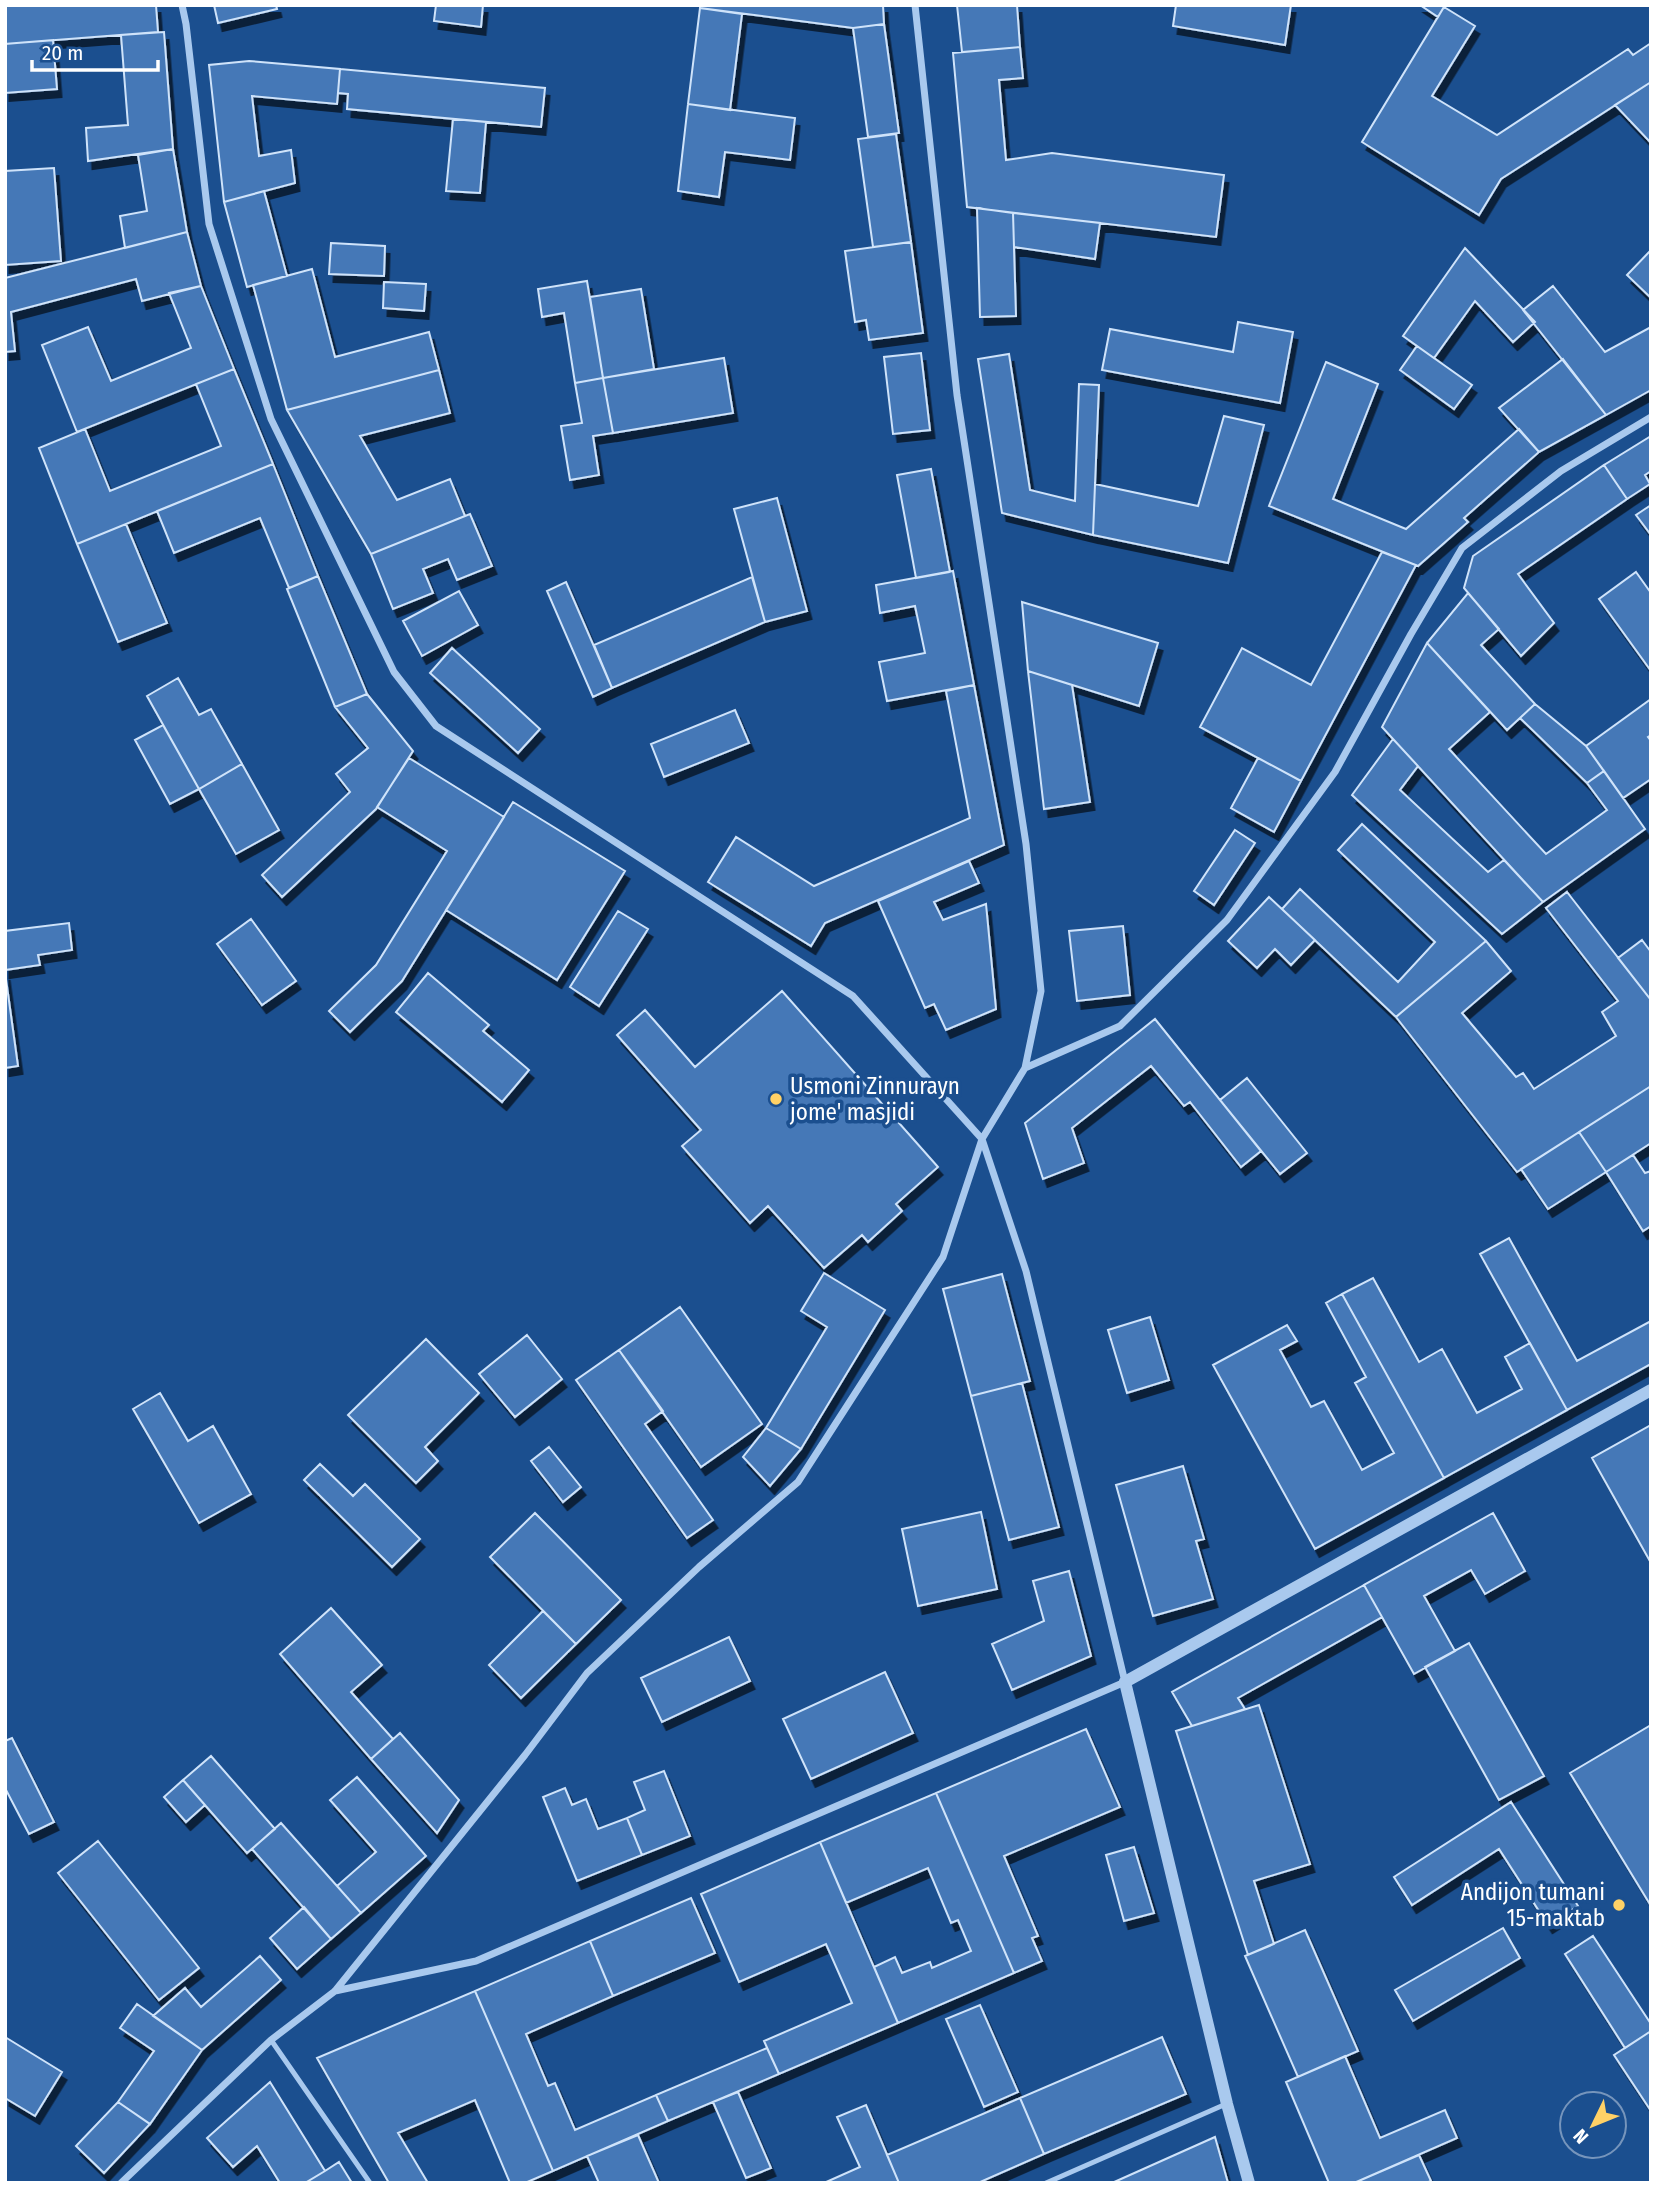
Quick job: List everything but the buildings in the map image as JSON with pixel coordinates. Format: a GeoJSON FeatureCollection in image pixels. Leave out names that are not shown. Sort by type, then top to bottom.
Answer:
{"type":"FeatureCollection","features":[{"type":"Feature","properties":{"kind":"street"},"geometry":{"type":"LineString","coordinates":[[182,5],[209,225],[271,419],[394,672],[436,726],[853,996],[982,1139],[1026,1271],[1227,2104],[1249,2183]]}},
{"type":"Feature","properties":{"kind":"street"},"geometry":{"type":"LineString","coordinates":[[121,2183],[271,2040],[335,1991],[526,1755],[587,1673],[699,1567],[798,1482],[943,1257],[982,1139],[1025,1068],[1041,991],[1028,857],[957,395],[915,5]]}},
{"type":"Feature","properties":{"kind":"street"},"geometry":{"type":"LineString","coordinates":[[1025,1068],[1120,1026],[1227,920],[1335,772],[1462,548],[1560,471],[1651,417]]}},
{"type":"Feature","properties":{"kind":"street"},"geometry":{"type":"LineString","coordinates":[[335,1991],[475,1961],[1125,1682],[1651,1391]]}},
{"type":"Feature","properties":{"kind":"lane"},"geometry":{"type":"LineString","coordinates":[[271,2040],[370,2183]]}},
{"type":"Feature","properties":{"kind":"lane"},"geometry":{"type":"LineString","coordinates":[[1046,2183],[1227,2104]]}},
{"type":"Feature","properties":{"kind":"place","name":"Usmoni Zinnurayn jome' masjidi"},"geometry":{"type":"Point","coordinates":[776,1099]}},
{"type":"Feature","properties":{"kind":"place","name":"Andijon tumani 15-maktab"},"geometry":{"type":"Point","coordinates":[1619,1905]}}]}
